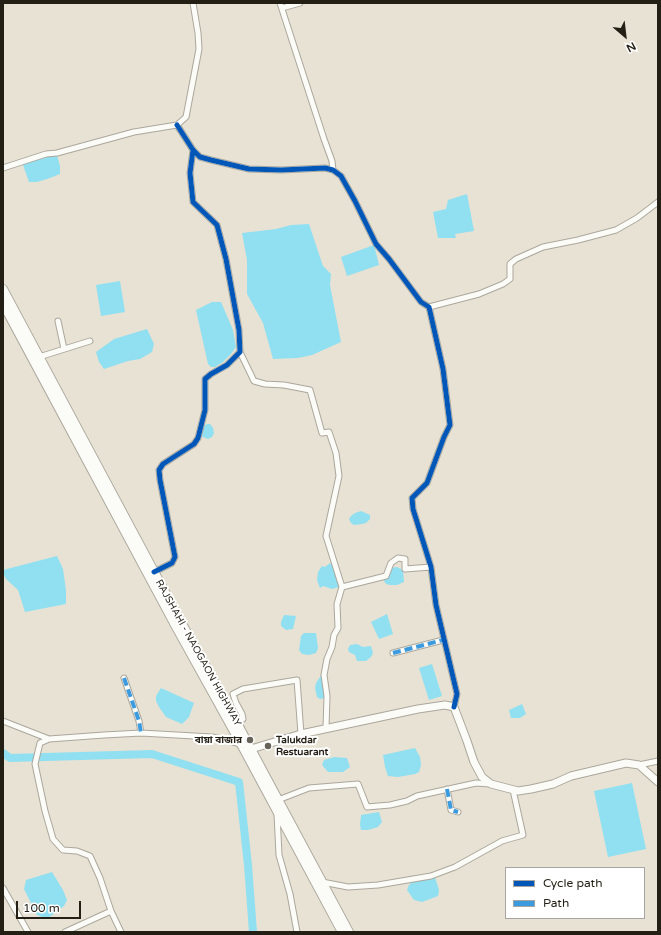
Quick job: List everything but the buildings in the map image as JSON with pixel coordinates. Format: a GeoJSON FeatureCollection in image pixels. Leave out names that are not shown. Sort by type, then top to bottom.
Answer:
{"type":"FeatureCollection","features":[{"type":"Feature","properties":{"kind":"main road","name":"RAJSHAHI - NAOGAON HIGHWAY"},"geometry":{"type":"LineString","coordinates":[[3,289],[154,572],[241,744],[277,811],[287,824],[322,882],[349,932]]}},
{"type":"Feature","properties":{"kind":"main road","name":"RAJSHAHI - NAOGAON HIGHWAY"},"geometry":{"type":"LineString","coordinates":[[3,304],[175,625],[251,749],[278,800],[287,824],[342,932]]}},
{"type":"Feature","properties":{"kind":"main road"},"geometry":{"type":"LineString","coordinates":[[251,749],[326,728],[418,709],[445,706],[454,708],[474,762],[482,777],[491,784],[518,791],[531,789],[553,784],[571,776],[626,763],[639,765],[658,782]]}},
{"type":"Feature","properties":{"kind":"street"},"geometry":{"type":"LineString","coordinates":[[3,168],[46,154],[57,153],[134,132],[177,125],[186,117],[199,49],[193,3]]}},
{"type":"Feature","properties":{"kind":"street"},"geometry":{"type":"LineString","coordinates":[[300,3],[281,5],[332,161],[332,170]]}},
{"type":"Feature","properties":{"kind":"street"},"geometry":{"type":"LineString","coordinates":[[177,125],[193,150],[200,157],[250,169],[281,170],[325,168],[332,170],[341,176],[376,244],[389,259],[414,294],[429,308],[443,369],[450,425],[427,483],[412,498],[413,509],[431,567],[436,605],[443,640],[457,694],[454,708]]}},
{"type":"Feature","properties":{"kind":"street"},"geometry":{"type":"LineString","coordinates":[[193,150],[190,173],[193,202],[217,225],[226,259],[239,330],[240,352],[254,381],[265,384],[284,385],[310,390],[322,433],[329,432],[336,453],[339,476],[326,536],[342,587],[337,604],[338,628],[334,635],[324,675],[327,696],[326,728]]}},
{"type":"Feature","properties":{"kind":"street"},"geometry":{"type":"LineString","coordinates":[[429,308],[480,294],[503,284],[510,278],[510,264],[516,259],[543,247],[616,230],[637,218],[658,202]]}},
{"type":"Feature","properties":{"kind":"street"},"geometry":{"type":"LineString","coordinates":[[58,321],[64,349]]}},
{"type":"Feature","properties":{"kind":"street"},"geometry":{"type":"LineString","coordinates":[[39,357],[90,341]]}},
{"type":"Feature","properties":{"kind":"street"},"geometry":{"type":"LineString","coordinates":[[154,572],[172,563],[175,557],[159,470],[163,464],[194,444],[198,438],[204,410],[205,379],[210,374],[227,364],[240,352]]}},
{"type":"Feature","properties":{"kind":"street"},"geometry":{"type":"LineString","coordinates":[[342,587],[386,576],[391,563],[398,558],[406,559],[405,569],[431,567]]}},
{"type":"Feature","properties":{"kind":"street"},"geometry":{"type":"LineString","coordinates":[[393,653],[443,640]]}},
{"type":"Feature","properties":{"kind":"street"},"geometry":{"type":"LineString","coordinates":[[124,678],[139,721],[141,733]]}},
{"type":"Feature","properties":{"kind":"street"},"geometry":{"type":"LineString","coordinates":[[236,723],[243,719],[233,694],[243,689],[297,680],[301,734]]}},
{"type":"Feature","properties":{"kind":"street"},"geometry":{"type":"LineString","coordinates":[[3,721],[49,739]]}},
{"type":"Feature","properties":{"kind":"street"},"geometry":{"type":"LineString","coordinates":[[121,932],[111,911],[100,878],[90,856],[77,851],[63,850],[53,839],[45,811],[35,764],[40,743],[49,739],[141,733],[212,737],[241,744]]}},
{"type":"Feature","properties":{"kind":"street"},"geometry":{"type":"LineString","coordinates":[[639,765],[658,761]]}},
{"type":"Feature","properties":{"kind":"street"},"geometry":{"type":"LineString","coordinates":[[278,800],[309,788],[358,784],[367,807],[390,805],[407,801],[417,796],[476,783],[491,784]]}},
{"type":"Feature","properties":{"kind":"street"},"geometry":{"type":"LineString","coordinates":[[447,789],[451,810],[458,812]]}},
{"type":"Feature","properties":{"kind":"street"},"geometry":{"type":"LineString","coordinates":[[322,882],[348,887],[378,885],[431,876],[455,867],[502,841],[523,835],[513,790]]}},
{"type":"Feature","properties":{"kind":"street"},"geometry":{"type":"LineString","coordinates":[[277,811],[279,855],[290,894],[297,932]]}},
{"type":"Feature","properties":{"kind":"street"},"geometry":{"type":"LineString","coordinates":[[3,888],[28,932]]}},
{"type":"Feature","properties":{"kind":"street"},"geometry":{"type":"LineString","coordinates":[[65,932],[111,911]]}},
{"type":"Feature","properties":{"kind":"water"},"geometry":{"type":"Polygon","coordinates":[[[57,155],[60,166],[60,174],[37,182],[29,182],[23,165],[29,161],[57,155]]]}},
{"type":"Feature","properties":{"kind":"water"},"geometry":{"type":"Polygon","coordinates":[[[467,194],[474,231],[455,234],[456,238],[438,238],[433,212],[446,209],[448,200],[467,194]]]}},
{"type":"Feature","properties":{"kind":"water"},"geometry":{"type":"Polygon","coordinates":[[[309,224],[323,266],[331,274],[330,285],[341,342],[312,355],[298,358],[273,359],[263,323],[247,294],[247,260],[242,233],[276,229],[291,225],[309,224]]]}},
{"type":"Feature","properties":{"kind":"water"},"geometry":{"type":"Polygon","coordinates":[[[374,245],[379,265],[347,276],[341,257],[374,245]]]}},
{"type":"Feature","properties":{"kind":"water"},"geometry":{"type":"Polygon","coordinates":[[[120,281],[125,312],[101,316],[96,285],[120,281]]]}},
{"type":"Feature","properties":{"kind":"water"},"geometry":{"type":"Polygon","coordinates":[[[212,302],[221,302],[233,330],[236,347],[223,362],[215,367],[211,367],[208,364],[196,310],[212,302]]]}},
{"type":"Feature","properties":{"kind":"water"},"geometry":{"type":"Polygon","coordinates":[[[147,329],[154,344],[152,352],[140,359],[128,361],[104,369],[99,362],[96,352],[114,339],[147,329]]]}},
{"type":"Feature","properties":{"kind":"water"},"geometry":{"type":"Polygon","coordinates":[[[210,424],[213,428],[214,433],[212,437],[208,439],[201,435],[203,427],[210,424]]]}},
{"type":"Feature","properties":{"kind":"water"},"geometry":{"type":"Polygon","coordinates":[[[361,511],[370,515],[370,519],[366,523],[354,525],[349,519],[355,513],[361,511]]]}},
{"type":"Feature","properties":{"kind":"water"},"geometry":{"type":"Polygon","coordinates":[[[57,556],[63,569],[66,604],[25,612],[18,590],[6,579],[3,570],[57,556]]]}},
{"type":"Feature","properties":{"kind":"water"},"geometry":{"type":"Polygon","coordinates":[[[330,563],[335,570],[339,587],[332,589],[323,586],[320,588],[317,580],[318,572],[322,566],[325,567],[330,563]]]}},
{"type":"Feature","properties":{"kind":"water"},"geometry":{"type":"Polygon","coordinates":[[[397,567],[403,570],[404,582],[397,585],[386,584],[384,579],[391,568],[397,567]]]}},
{"type":"Feature","properties":{"kind":"water"},"geometry":{"type":"Polygon","coordinates":[[[387,614],[393,634],[379,639],[371,622],[387,614]]]}},
{"type":"Feature","properties":{"kind":"water"},"geometry":{"type":"Polygon","coordinates":[[[284,615],[296,616],[293,629],[286,630],[281,626],[284,615]]]}},
{"type":"Feature","properties":{"kind":"water"},"geometry":{"type":"Polygon","coordinates":[[[304,633],[316,633],[318,648],[316,653],[309,655],[302,654],[299,650],[301,636],[304,633]]]}},
{"type":"Feature","properties":{"kind":"water"},"geometry":{"type":"Polygon","coordinates":[[[357,644],[363,647],[371,646],[373,653],[366,661],[357,661],[355,655],[349,652],[348,649],[350,645],[357,644]]]}},
{"type":"Feature","properties":{"kind":"water"},"geometry":{"type":"Polygon","coordinates":[[[432,664],[442,696],[429,700],[419,668],[432,664]]]}},
{"type":"Feature","properties":{"kind":"water"},"geometry":{"type":"Polygon","coordinates":[[[322,674],[327,683],[325,698],[320,699],[317,697],[315,688],[316,683],[322,674]]]}},
{"type":"Feature","properties":{"kind":"water"},"geometry":{"type":"Polygon","coordinates":[[[161,688],[194,703],[189,717],[182,724],[166,717],[159,707],[156,701],[156,696],[161,688]]]}},
{"type":"Feature","properties":{"kind":"water"},"geometry":{"type":"Polygon","coordinates":[[[522,704],[526,714],[520,718],[511,718],[509,710],[522,704]]]}},
{"type":"Feature","properties":{"kind":"water"},"geometry":{"type":"Polygon","coordinates":[[[415,748],[420,757],[421,765],[419,772],[398,777],[388,776],[383,755],[415,748]]]}},
{"type":"Feature","properties":{"kind":"water"},"geometry":{"type":"Polygon","coordinates":[[[334,757],[347,758],[350,767],[343,772],[328,772],[322,765],[324,760],[334,757]]]}},
{"type":"Feature","properties":{"kind":"water"},"geometry":{"type":"Polygon","coordinates":[[[632,783],[646,849],[608,857],[594,791],[632,783]]]}},
{"type":"Feature","properties":{"kind":"water"},"geometry":{"type":"Polygon","coordinates":[[[379,812],[382,822],[378,827],[368,830],[361,830],[361,815],[379,812]]]}},
{"type":"Feature","properties":{"kind":"water"},"geometry":{"type":"Polygon","coordinates":[[[52,872],[67,900],[64,906],[47,919],[37,915],[24,889],[26,880],[52,872]]]}},
{"type":"Feature","properties":{"kind":"water"},"geometry":{"type":"Polygon","coordinates":[[[435,877],[439,890],[438,896],[422,902],[414,900],[407,890],[409,885],[417,880],[435,877]]]}},
{"type":"Feature","properties":{"kind":"waterway"},"geometry":{"type":"LineString","coordinates":[[3,753],[10,758],[152,754],[239,782],[248,865],[253,932]]}},
{"type":"Feature","properties":{"kind":"marked path"},"geometry":{"type":"LineString","coordinates":[[393,653],[443,640]]}},
{"type":"Feature","properties":{"kind":"marked path"},"geometry":{"type":"LineString","coordinates":[[124,678],[139,721],[141,733]]}},
{"type":"Feature","properties":{"kind":"marked path"},"geometry":{"type":"LineString","coordinates":[[447,789],[451,810],[458,812]]}},
{"type":"Feature","properties":{"kind":"cycle path"},"geometry":{"type":"LineString","coordinates":[[177,125],[193,150],[200,157],[249,169],[281,170],[325,168],[333,170],[341,176],[376,244],[421,302],[429,307],[443,369],[450,425],[427,483],[412,498],[413,509],[431,567],[436,605],[457,694],[454,707]]}},
{"type":"Feature","properties":{"kind":"cycle path"},"geometry":{"type":"LineString","coordinates":[[154,572],[172,563],[175,557],[159,470],[163,464],[194,444],[198,438],[205,410],[205,379],[227,365],[240,352],[239,330],[226,259],[217,225],[193,202],[190,173],[193,150]]}},
{"type":"Feature","properties":{"kind":"place","name":"বায়া বাজার"},"geometry":{"type":"Point","coordinates":[250,740]}},
{"type":"Feature","properties":{"kind":"place","name":"Talukdar Restuarant"},"geometry":{"type":"Point","coordinates":[268,746]}}]}
